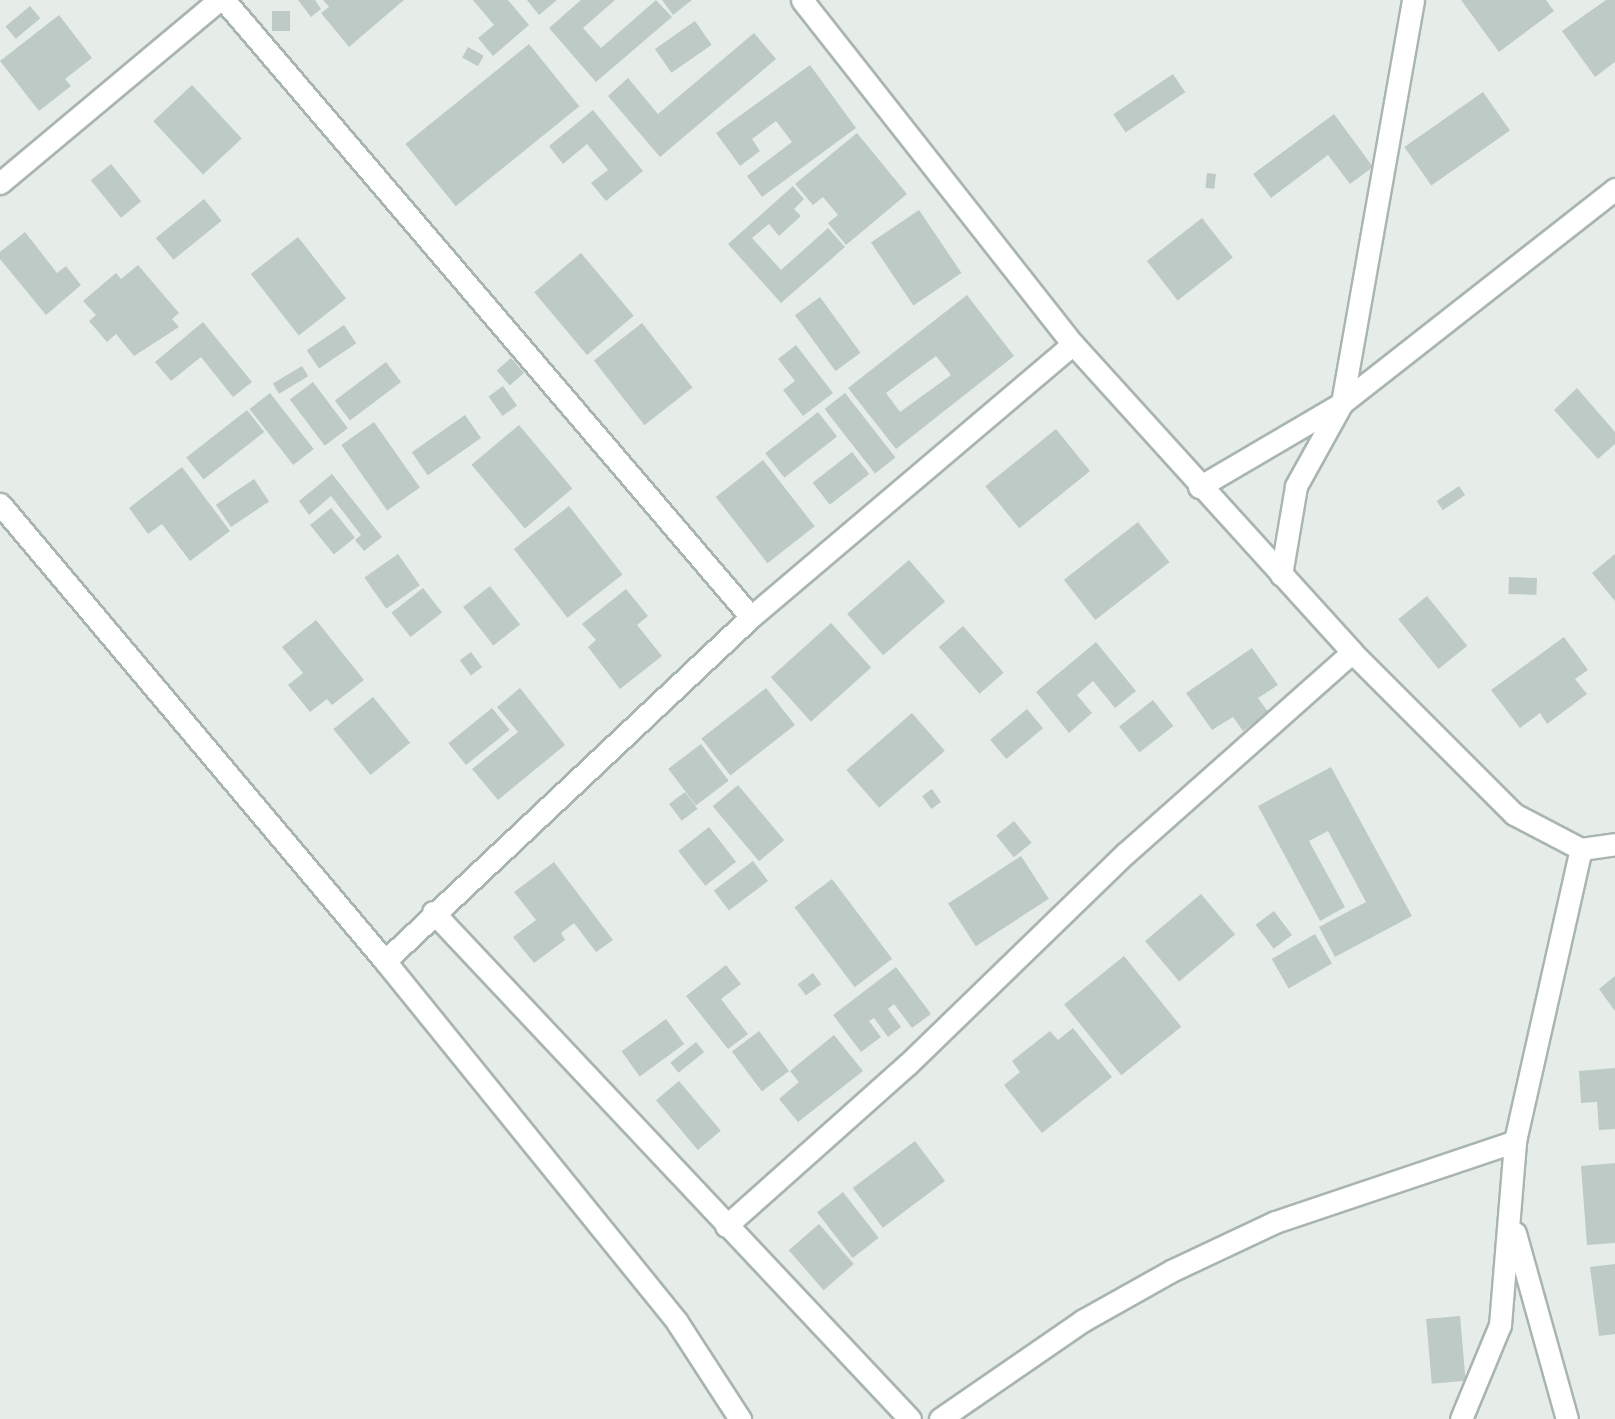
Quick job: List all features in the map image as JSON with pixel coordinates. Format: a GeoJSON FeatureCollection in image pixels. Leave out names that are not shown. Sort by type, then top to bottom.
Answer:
{"type":"FeatureCollection","features":[{"type":"Feature","properties":{"kind":"street"},"geometry":{"type":"LineString","coordinates":[[0,183],[219,0]]}},
{"type":"Feature","properties":{"kind":"street"},"geometry":{"type":"LineString","coordinates":[[224,0],[751,617]]}},
{"type":"Feature","properties":{"kind":"street"},"geometry":{"type":"LineString","coordinates":[[802,0],[1073,344],[1352,652],[1514,814],[1581,849],[1615,844]]}},
{"type":"Feature","properties":{"kind":"street"},"geometry":{"type":"LineString","coordinates":[[1281,575],[1296,486],[1342,403],[1413,0]]}},
{"type":"Feature","properties":{"kind":"street"},"geometry":{"type":"LineString","coordinates":[[1199,486],[1342,403],[1615,189]]}},
{"type":"Feature","properties":{"kind":"street"},"geometry":{"type":"LineString","coordinates":[[385,961],[433,912],[751,617],[1073,344]]}},
{"type":"Feature","properties":{"kind":"street"},"geometry":{"type":"LineString","coordinates":[[0,504],[385,961],[677,1322],[740,1419]]}},
{"type":"Feature","properties":{"kind":"street"},"geometry":{"type":"LineString","coordinates":[[726,1226],[908,1064],[1126,853],[1352,652]]}},
{"type":"Feature","properties":{"kind":"street"},"geometry":{"type":"LineString","coordinates":[[1461,1419],[1500,1325],[1512,1221],[1515,1141],[1581,849]]}},
{"type":"Feature","properties":{"kind":"street"},"geometry":{"type":"LineString","coordinates":[[433,912],[910,1419]]}},
{"type":"Feature","properties":{"kind":"street"},"geometry":{"type":"LineString","coordinates":[[940,1419],[1082,1321],[1171,1271],[1275,1222],[1515,1141]]}},
{"type":"Feature","properties":{"kind":"street"},"geometry":{"type":"LineString","coordinates":[[1512,1221],[1567,1419]]}},
{"type":"Feature","properties":{"kind":"building"},"geometry":{"type":"Polygon","coordinates":[[[298,0],[315,0],[321,9],[311,17],[298,0]]]}},
{"type":"Feature","properties":{"kind":"building"},"geometry":{"type":"Polygon","coordinates":[[[323,0],[404,0],[349,47],[321,13],[329,7],[323,0]]]}},
{"type":"Feature","properties":{"kind":"building"},"geometry":{"type":"Polygon","coordinates":[[[473,0],[508,0],[529,25],[493,56],[478,38],[494,25],[473,0]]]}},
{"type":"Feature","properties":{"kind":"building"},"geometry":{"type":"Polygon","coordinates":[[[527,0],[557,0],[539,15],[527,0]]]}},
{"type":"Feature","properties":{"kind":"building"},"geometry":{"type":"Polygon","coordinates":[[[581,0],[615,0],[583,28],[601,48],[656,0],[672,17],[596,82],[549,28],[581,0]]]}},
{"type":"Feature","properties":{"kind":"building"},"geometry":{"type":"Polygon","coordinates":[[[662,0],[692,0],[673,15],[662,0]]]}},
{"type":"Feature","properties":{"kind":"building"},"geometry":{"type":"Polygon","coordinates":[[[1461,0],[1546,0],[1554,11],[1499,52],[1461,0]]]}},
{"type":"Feature","properties":{"kind":"building"},"geometry":{"type":"Polygon","coordinates":[[[1606,0],[1615,0],[1615,62],[1595,77],[1562,31],[1606,0]]]}},
{"type":"Feature","properties":{"kind":"building"},"geometry":{"type":"Polygon","coordinates":[[[30,6],[40,18],[16,39],[5,27],[30,6]]]}},
{"type":"Feature","properties":{"kind":"building"},"geometry":{"type":"Polygon","coordinates":[[[272,11],[290,11],[290,31],[272,31],[272,11]]]}},
{"type":"Feature","properties":{"kind":"building"},"geometry":{"type":"Polygon","coordinates":[[[59,15],[92,58],[65,79],[71,86],[39,111],[0,61],[59,15]]]}},
{"type":"Feature","properties":{"kind":"building"},"geometry":{"type":"Polygon","coordinates":[[[695,21],[712,45],[671,73],[655,49],[695,21]]]}},
{"type":"Feature","properties":{"kind":"building"},"geometry":{"type":"Polygon","coordinates":[[[754,33],[776,59],[660,157],[608,96],[628,78],[658,114],[754,33]]]}},
{"type":"Feature","properties":{"kind":"building"},"geometry":{"type":"Polygon","coordinates":[[[529,44],[579,106],[456,206],[405,144],[529,44]]]}},
{"type":"Feature","properties":{"kind":"building"},"geometry":{"type":"Polygon","coordinates":[[[468,47],[484,56],[478,66],[462,57],[468,47]]]}},
{"type":"Feature","properties":{"kind":"building"},"geometry":{"type":"Polygon","coordinates":[[[810,65],[856,128],[762,197],[747,176],[792,142],[776,121],[752,139],[760,151],[740,166],[716,133],[810,65]]]}},
{"type":"Feature","properties":{"kind":"building"},"geometry":{"type":"Polygon","coordinates":[[[1173,74],[1185,92],[1126,133],[1113,114],[1173,74]]]}},
{"type":"Feature","properties":{"kind":"building"},"geometry":{"type":"Polygon","coordinates":[[[192,85],[242,138],[203,175],[153,121],[192,85]]]}},
{"type":"Feature","properties":{"kind":"building"},"geometry":{"type":"Polygon","coordinates":[[[1483,92],[1510,131],[1431,186],[1404,147],[1483,92]]]}},
{"type":"Feature","properties":{"kind":"building"},"geometry":{"type":"Polygon","coordinates":[[[593,110],[643,171],[606,201],[591,183],[608,170],[587,144],[563,164],[549,146],[593,110]]]}},
{"type":"Feature","properties":{"kind":"building"},"geometry":{"type":"Polygon","coordinates":[[[1334,114],[1373,167],[1350,184],[1328,155],[1271,198],[1253,174],[1334,114]]]}},
{"type":"Feature","properties":{"kind":"building"},"geometry":{"type":"Polygon","coordinates":[[[857,133],[907,194],[846,245],[828,223],[838,215],[823,197],[813,205],[795,184],[857,133]]]}},
{"type":"Feature","properties":{"kind":"building"},"geometry":{"type":"Polygon","coordinates":[[[111,164],[141,201],[121,218],[91,180],[111,164]]]}},
{"type":"Feature","properties":{"kind":"building"},"geometry":{"type":"Polygon","coordinates":[[[1207,173],[1216,174],[1214,189],[1205,188],[1207,173]]]}},
{"type":"Feature","properties":{"kind":"building"},"geometry":{"type":"Polygon","coordinates":[[[793,186],[804,199],[794,209],[801,216],[779,236],[769,224],[752,238],[781,270],[828,228],[845,247],[781,303],[728,244],[793,186]]]}},
{"type":"Feature","properties":{"kind":"building"},"geometry":{"type":"Polygon","coordinates":[[[204,199],[222,221],[173,260],[156,238],[204,199]]]}},
{"type":"Feature","properties":{"kind":"building"},"geometry":{"type":"Polygon","coordinates":[[[919,210],[961,273],[913,305],[871,242],[919,210]]]}},
{"type":"Feature","properties":{"kind":"building"},"geometry":{"type":"Polygon","coordinates":[[[1202,218],[1233,257],[1178,300],[1147,261],[1202,218]]]}},
{"type":"Feature","properties":{"kind":"building"},"geometry":{"type":"Polygon","coordinates":[[[25,232],[57,273],[66,266],[81,285],[46,315],[0,259],[0,252],[25,232]]]}},
{"type":"Feature","properties":{"kind":"building"},"geometry":{"type":"Polygon","coordinates":[[[298,237],[346,298],[299,335],[251,274],[298,237]]]}},
{"type":"Feature","properties":{"kind":"building"},"geometry":{"type":"Polygon","coordinates":[[[581,253],[634,316],[587,355],[534,292],[581,253]]]}},
{"type":"Feature","properties":{"kind":"building"},"geometry":{"type":"Polygon","coordinates":[[[138,265],[179,313],[172,319],[179,327],[134,356],[116,334],[107,342],[89,321],[96,315],[83,301],[116,273],[121,279],[138,265]]]}},
{"type":"Feature","properties":{"kind":"building"},"geometry":{"type":"Polygon","coordinates":[[[967,295],[1014,356],[896,449],[848,388],[967,295]],[[936,356],[886,393],[900,412],[951,375],[936,356]]]}},
{"type":"Feature","properties":{"kind":"building"},"geometry":{"type":"Polygon","coordinates":[[[820,297],[861,353],[835,371],[795,315],[820,297]]]}},
{"type":"Feature","properties":{"kind":"building"},"geometry":{"type":"Polygon","coordinates":[[[203,322],[252,382],[233,397],[201,357],[171,381],[155,362],[203,322]]]}},
{"type":"Feature","properties":{"kind":"building"},"geometry":{"type":"Polygon","coordinates":[[[642,323],[692,388],[644,425],[594,361],[642,323]]]}},
{"type":"Feature","properties":{"kind":"building"},"geometry":{"type":"Polygon","coordinates":[[[344,325],[356,343],[319,368],[307,350],[344,325]]]}},
{"type":"Feature","properties":{"kind":"building"},"geometry":{"type":"Polygon","coordinates":[[[796,345],[833,393],[803,416],[783,390],[795,381],[778,359],[796,345]]]}},
{"type":"Feature","properties":{"kind":"building"},"geometry":{"type":"Polygon","coordinates":[[[511,358],[524,373],[510,386],[497,370],[511,358]]]}},
{"type":"Feature","properties":{"kind":"building"},"geometry":{"type":"Polygon","coordinates":[[[386,362],[401,382],[350,420],[335,401],[386,362]]]}},
{"type":"Feature","properties":{"kind":"building"},"geometry":{"type":"Polygon","coordinates":[[[302,366],[308,376],[279,394],[273,384],[302,366]]]}},
{"type":"Feature","properties":{"kind":"building"},"geometry":{"type":"Polygon","coordinates":[[[313,382],[348,428],[325,446],[290,399],[313,382]]]}},
{"type":"Feature","properties":{"kind":"building"},"geometry":{"type":"Polygon","coordinates":[[[503,386],[517,405],[503,416],[488,397],[503,386]]]}},
{"type":"Feature","properties":{"kind":"building"},"geometry":{"type":"Polygon","coordinates":[[[1577,388],[1615,432],[1615,444],[1598,459],[1554,410],[1577,388]]]}},
{"type":"Feature","properties":{"kind":"building"},"geometry":{"type":"Polygon","coordinates":[[[270,393],[314,449],[293,465],[250,409],[270,393]]]}},
{"type":"Feature","properties":{"kind":"building"},"geometry":{"type":"Polygon","coordinates":[[[845,393],[895,458],[875,474],[825,409],[845,393]]]}},
{"type":"Feature","properties":{"kind":"building"},"geometry":{"type":"Polygon","coordinates":[[[247,410],[264,432],[204,479],[186,457],[247,410]]]}},
{"type":"Feature","properties":{"kind":"building"},"geometry":{"type":"Polygon","coordinates":[[[818,412],[837,436],[784,478],[765,453],[818,412]]]}},
{"type":"Feature","properties":{"kind":"building"},"geometry":{"type":"Polygon","coordinates":[[[465,415],[481,438],[428,475],[412,452],[465,415]]]}},
{"type":"Feature","properties":{"kind":"building"},"geometry":{"type":"Polygon","coordinates":[[[374,422],[420,488],[387,510],[341,445],[374,422]]]}},
{"type":"Feature","properties":{"kind":"building"},"geometry":{"type":"Polygon","coordinates":[[[519,425],[572,489],[525,528],[472,465],[519,425]]]}},
{"type":"Feature","properties":{"kind":"building"},"geometry":{"type":"Polygon","coordinates":[[[1056,429],[1090,471],[1019,528],[985,486],[1056,429]]]}},
{"type":"Feature","properties":{"kind":"building"},"geometry":{"type":"Polygon","coordinates":[[[852,452],[869,474],[830,505],[813,483],[852,452]]]}},
{"type":"Feature","properties":{"kind":"building"},"geometry":{"type":"Polygon","coordinates":[[[763,460],[815,526],[767,563],[716,497],[763,460]]]}},
{"type":"Feature","properties":{"kind":"building"},"geometry":{"type":"Polygon","coordinates":[[[182,467],[230,531],[190,561],[162,524],[148,534],[129,508],[182,467]]]}},
{"type":"Feature","properties":{"kind":"building"},"geometry":{"type":"Polygon","coordinates":[[[332,474],[382,537],[364,551],[355,540],[361,535],[331,496],[309,515],[299,501],[332,474]]]}},
{"type":"Feature","properties":{"kind":"building"},"geometry":{"type":"Polygon","coordinates":[[[254,479],[269,501],[231,527],[216,505],[254,479]]]}},
{"type":"Feature","properties":{"kind":"building"},"geometry":{"type":"Polygon","coordinates":[[[1459,486],[1465,495],[1443,510],[1437,501],[1459,486]]]}},
{"type":"Feature","properties":{"kind":"building"},"geometry":{"type":"Polygon","coordinates":[[[569,506],[623,575],[567,618],[514,549],[569,506]]]}},
{"type":"Feature","properties":{"kind":"building"},"geometry":{"type":"Polygon","coordinates":[[[331,508],[355,538],[334,555],[310,525],[331,508]]]}},
{"type":"Feature","properties":{"kind":"building"},"geometry":{"type":"Polygon","coordinates":[[[1138,522],[1169,562],[1095,620],[1064,580],[1138,522]]]}},
{"type":"Feature","properties":{"kind":"building"},"geometry":{"type":"Polygon","coordinates":[[[398,554],[420,585],[386,609],[364,578],[398,554]]]}},
{"type":"Feature","properties":{"kind":"building"},"geometry":{"type":"Polygon","coordinates":[[[1615,554],[1615,601],[1592,573],[1615,554]]]}},
{"type":"Feature","properties":{"kind":"building"},"geometry":{"type":"Polygon","coordinates":[[[909,560],[945,602],[883,655],[847,614],[909,560]]]}},
{"type":"Feature","properties":{"kind":"building"},"geometry":{"type":"Polygon","coordinates":[[[1509,577],[1537,578],[1536,595],[1508,594],[1509,577]]]}},
{"type":"Feature","properties":{"kind":"building"},"geometry":{"type":"Polygon","coordinates":[[[490,586],[520,625],[493,646],[463,607],[490,586]]]}},
{"type":"Feature","properties":{"kind":"building"},"geometry":{"type":"Polygon","coordinates":[[[423,588],[442,612],[411,637],[391,613],[423,588]]]}},
{"type":"Feature","properties":{"kind":"building"},"geometry":{"type":"Polygon","coordinates":[[[626,589],[648,616],[637,625],[662,656],[620,689],[588,647],[596,640],[582,624],[626,589]]]}},
{"type":"Feature","properties":{"kind":"building"},"geometry":{"type":"Polygon","coordinates":[[[1427,596],[1467,646],[1439,669],[1398,619],[1427,596]]]}},
{"type":"Feature","properties":{"kind":"building"},"geometry":{"type":"Polygon","coordinates":[[[316,620],[364,680],[332,705],[327,699],[310,712],[288,685],[303,673],[282,647],[316,620]]]}},
{"type":"Feature","properties":{"kind":"building"},"geometry":{"type":"Polygon","coordinates":[[[831,623],[871,668],[811,722],[771,677],[831,623]]]}},
{"type":"Feature","properties":{"kind":"building"},"geometry":{"type":"Polygon","coordinates":[[[963,626],[1004,673],[980,694],[939,647],[963,626]]]}},
{"type":"Feature","properties":{"kind":"building"},"geometry":{"type":"Polygon","coordinates":[[[1564,637],[1588,670],[1575,679],[1587,694],[1547,724],[1540,713],[1520,728],[1491,690],[1564,637]]]}},
{"type":"Feature","properties":{"kind":"building"},"geometry":{"type":"Polygon","coordinates":[[[1096,642],[1136,691],[1115,708],[1093,681],[1077,695],[1092,713],[1069,733],[1036,692],[1096,642]]]}},
{"type":"Feature","properties":{"kind":"building"},"geometry":{"type":"Polygon","coordinates":[[[1252,648],[1278,685],[1258,698],[1269,713],[1243,731],[1233,717],[1212,730],[1186,693],[1252,648]]]}},
{"type":"Feature","properties":{"kind":"building"},"geometry":{"type":"Polygon","coordinates":[[[471,652],[482,667],[471,676],[460,660],[471,652]]]}},
{"type":"Feature","properties":{"kind":"building"},"geometry":{"type":"Polygon","coordinates":[[[520,688],[565,745],[498,800],[472,769],[518,732],[497,707],[520,688]]]}},
{"type":"Feature","properties":{"kind":"building"},"geometry":{"type":"Polygon","coordinates":[[[766,688],[795,725],[730,776],[701,738],[766,688]]]}},
{"type":"Feature","properties":{"kind":"building"},"geometry":{"type":"Polygon","coordinates":[[[373,697],[410,743],[370,775],[333,729],[373,697]]]}},
{"type":"Feature","properties":{"kind":"building"},"geometry":{"type":"Polygon","coordinates":[[[1153,700],[1173,726],[1139,752],[1119,726],[1153,700]]]}},
{"type":"Feature","properties":{"kind":"building"},"geometry":{"type":"Polygon","coordinates":[[[492,708],[510,730],[466,765],[448,743],[492,708]]]}},
{"type":"Feature","properties":{"kind":"building"},"geometry":{"type":"Polygon","coordinates":[[[1027,709],[1043,728],[1006,759],[990,740],[1027,709]]]}},
{"type":"Feature","properties":{"kind":"building"},"geometry":{"type":"Polygon","coordinates":[[[912,713],[945,751],[879,808],[846,770],[912,713]]]}},
{"type":"Feature","properties":{"kind":"building"},"geometry":{"type":"Polygon","coordinates":[[[701,744],[729,781],[696,805],[668,769],[701,744]]]}},
{"type":"Feature","properties":{"kind":"building"},"geometry":{"type":"Polygon","coordinates":[[[1331,767],[1412,916],[1335,957],[1319,927],[1366,902],[1328,831],[1309,841],[1345,907],[1320,921],[1258,806],[1331,767]]]}},
{"type":"Feature","properties":{"kind":"building"},"geometry":{"type":"Polygon","coordinates":[[[738,785],[784,840],[759,861],[713,806],[738,785]]]}},
{"type":"Feature","properties":{"kind":"building"},"geometry":{"type":"Polygon","coordinates":[[[932,789],[941,802],[931,809],[922,796],[932,789]]]}},
{"type":"Feature","properties":{"kind":"building"},"geometry":{"type":"Polygon","coordinates":[[[685,792],[698,809],[682,821],[669,804],[685,792]]]}},
{"type":"Feature","properties":{"kind":"building"},"geometry":{"type":"Polygon","coordinates":[[[1014,821],[1032,843],[1014,857],[996,835],[1014,821]]]}},
{"type":"Feature","properties":{"kind":"building"},"geometry":{"type":"Polygon","coordinates":[[[709,827],[736,862],[705,886],[678,851],[709,827]]]}},
{"type":"Feature","properties":{"kind":"building"},"geometry":{"type":"Polygon","coordinates":[[[1021,856],[1049,899],[976,946],[948,903],[1021,856]]]}},
{"type":"Feature","properties":{"kind":"building"},"geometry":{"type":"Polygon","coordinates":[[[753,861],[768,881],[729,910],[714,890],[753,861]]]}},
{"type":"Feature","properties":{"kind":"building"},"geometry":{"type":"Polygon","coordinates":[[[554,862],[613,940],[596,952],[574,923],[561,933],[565,940],[534,963],[513,937],[536,920],[514,892],[554,862]]]}},
{"type":"Feature","properties":{"kind":"building"},"geometry":{"type":"Polygon","coordinates":[[[832,879],[892,959],[855,987],[794,907],[832,879]]]}},
{"type":"Feature","properties":{"kind":"building"},"geometry":{"type":"Polygon","coordinates":[[[1201,894],[1235,935],[1179,982],[1145,941],[1201,894]]]}},
{"type":"Feature","properties":{"kind":"building"},"geometry":{"type":"Polygon","coordinates":[[[1274,911],[1292,935],[1274,949],[1256,925],[1274,911]]]}},
{"type":"Feature","properties":{"kind":"building"},"geometry":{"type":"Polygon","coordinates":[[[1315,934],[1332,963],[1289,988],[1272,959],[1315,934]]]}},
{"type":"Feature","properties":{"kind":"building"},"geometry":{"type":"Polygon","coordinates":[[[1124,956],[1181,1027],[1121,1075],[1064,1004],[1124,956]]]}},
{"type":"Feature","properties":{"kind":"building"},"geometry":{"type":"Polygon","coordinates":[[[726,965],[741,984],[721,999],[748,1034],[728,1049],[686,996],[726,965]]]}},
{"type":"Feature","properties":{"kind":"building"},"geometry":{"type":"Polygon","coordinates":[[[896,967],[931,1014],[912,1028],[894,1004],[888,1009],[901,1027],[888,1037],[874,1018],[869,1021],[881,1037],[861,1052],[833,1015],[896,967]]]}},
{"type":"Feature","properties":{"kind":"building"},"geometry":{"type":"Polygon","coordinates":[[[813,973],[821,984],[806,995],[798,984],[813,973]]]}},
{"type":"Feature","properties":{"kind":"building"},"geometry":{"type":"Polygon","coordinates":[[[1615,976],[1615,1011],[1599,989],[1615,976]]]}},
{"type":"Feature","properties":{"kind":"building"},"geometry":{"type":"Polygon","coordinates":[[[666,1019],[684,1044],[640,1076],[622,1051],[666,1019]]]}},
{"type":"Feature","properties":{"kind":"building"},"geometry":{"type":"Polygon","coordinates":[[[1073,1028],[1112,1077],[1042,1133],[1004,1085],[1020,1072],[1012,1061],[1050,1031],[1058,1040],[1073,1028]]]}},
{"type":"Feature","properties":{"kind":"building"},"geometry":{"type":"Polygon","coordinates":[[[759,1031],[789,1071],[762,1091],[732,1051],[759,1031]]]}},
{"type":"Feature","properties":{"kind":"building"},"geometry":{"type":"Polygon","coordinates":[[[834,1035],[863,1071],[798,1122],[779,1099],[799,1082],[790,1071],[834,1035]]]}},
{"type":"Feature","properties":{"kind":"building"},"geometry":{"type":"Polygon","coordinates":[[[696,1042],[704,1052],[679,1073],[670,1063],[696,1042]]]}},
{"type":"Feature","properties":{"kind":"building"},"geometry":{"type":"Polygon","coordinates":[[[1615,1068],[1615,1129],[1599,1130],[1597,1102],[1581,1103],[1579,1071],[1615,1068]]]}},
{"type":"Feature","properties":{"kind":"building"},"geometry":{"type":"Polygon","coordinates":[[[679,1081],[721,1131],[698,1150],[656,1100],[679,1081]]]}},
{"type":"Feature","properties":{"kind":"building"},"geometry":{"type":"Polygon","coordinates":[[[915,1141],[945,1181],[883,1228],[853,1188],[915,1141]]]}},
{"type":"Feature","properties":{"kind":"building"},"geometry":{"type":"Polygon","coordinates":[[[1615,1163],[1615,1243],[1587,1245],[1581,1166],[1615,1163]]]}},
{"type":"Feature","properties":{"kind":"building"},"geometry":{"type":"Polygon","coordinates":[[[843,1192],[879,1238],[853,1258],[817,1212],[843,1192]]]}},
{"type":"Feature","properties":{"kind":"building"},"geometry":{"type":"Polygon","coordinates":[[[819,1224],[854,1264],[824,1290],[789,1250],[819,1224]]]}},
{"type":"Feature","properties":{"kind":"building"},"geometry":{"type":"Polygon","coordinates":[[[1615,1264],[1615,1334],[1599,1336],[1590,1267],[1615,1264]]]}},
{"type":"Feature","properties":{"kind":"building"},"geometry":{"type":"Polygon","coordinates":[[[1460,1316],[1466,1381],[1432,1384],[1426,1319],[1460,1316]]]}}]}
